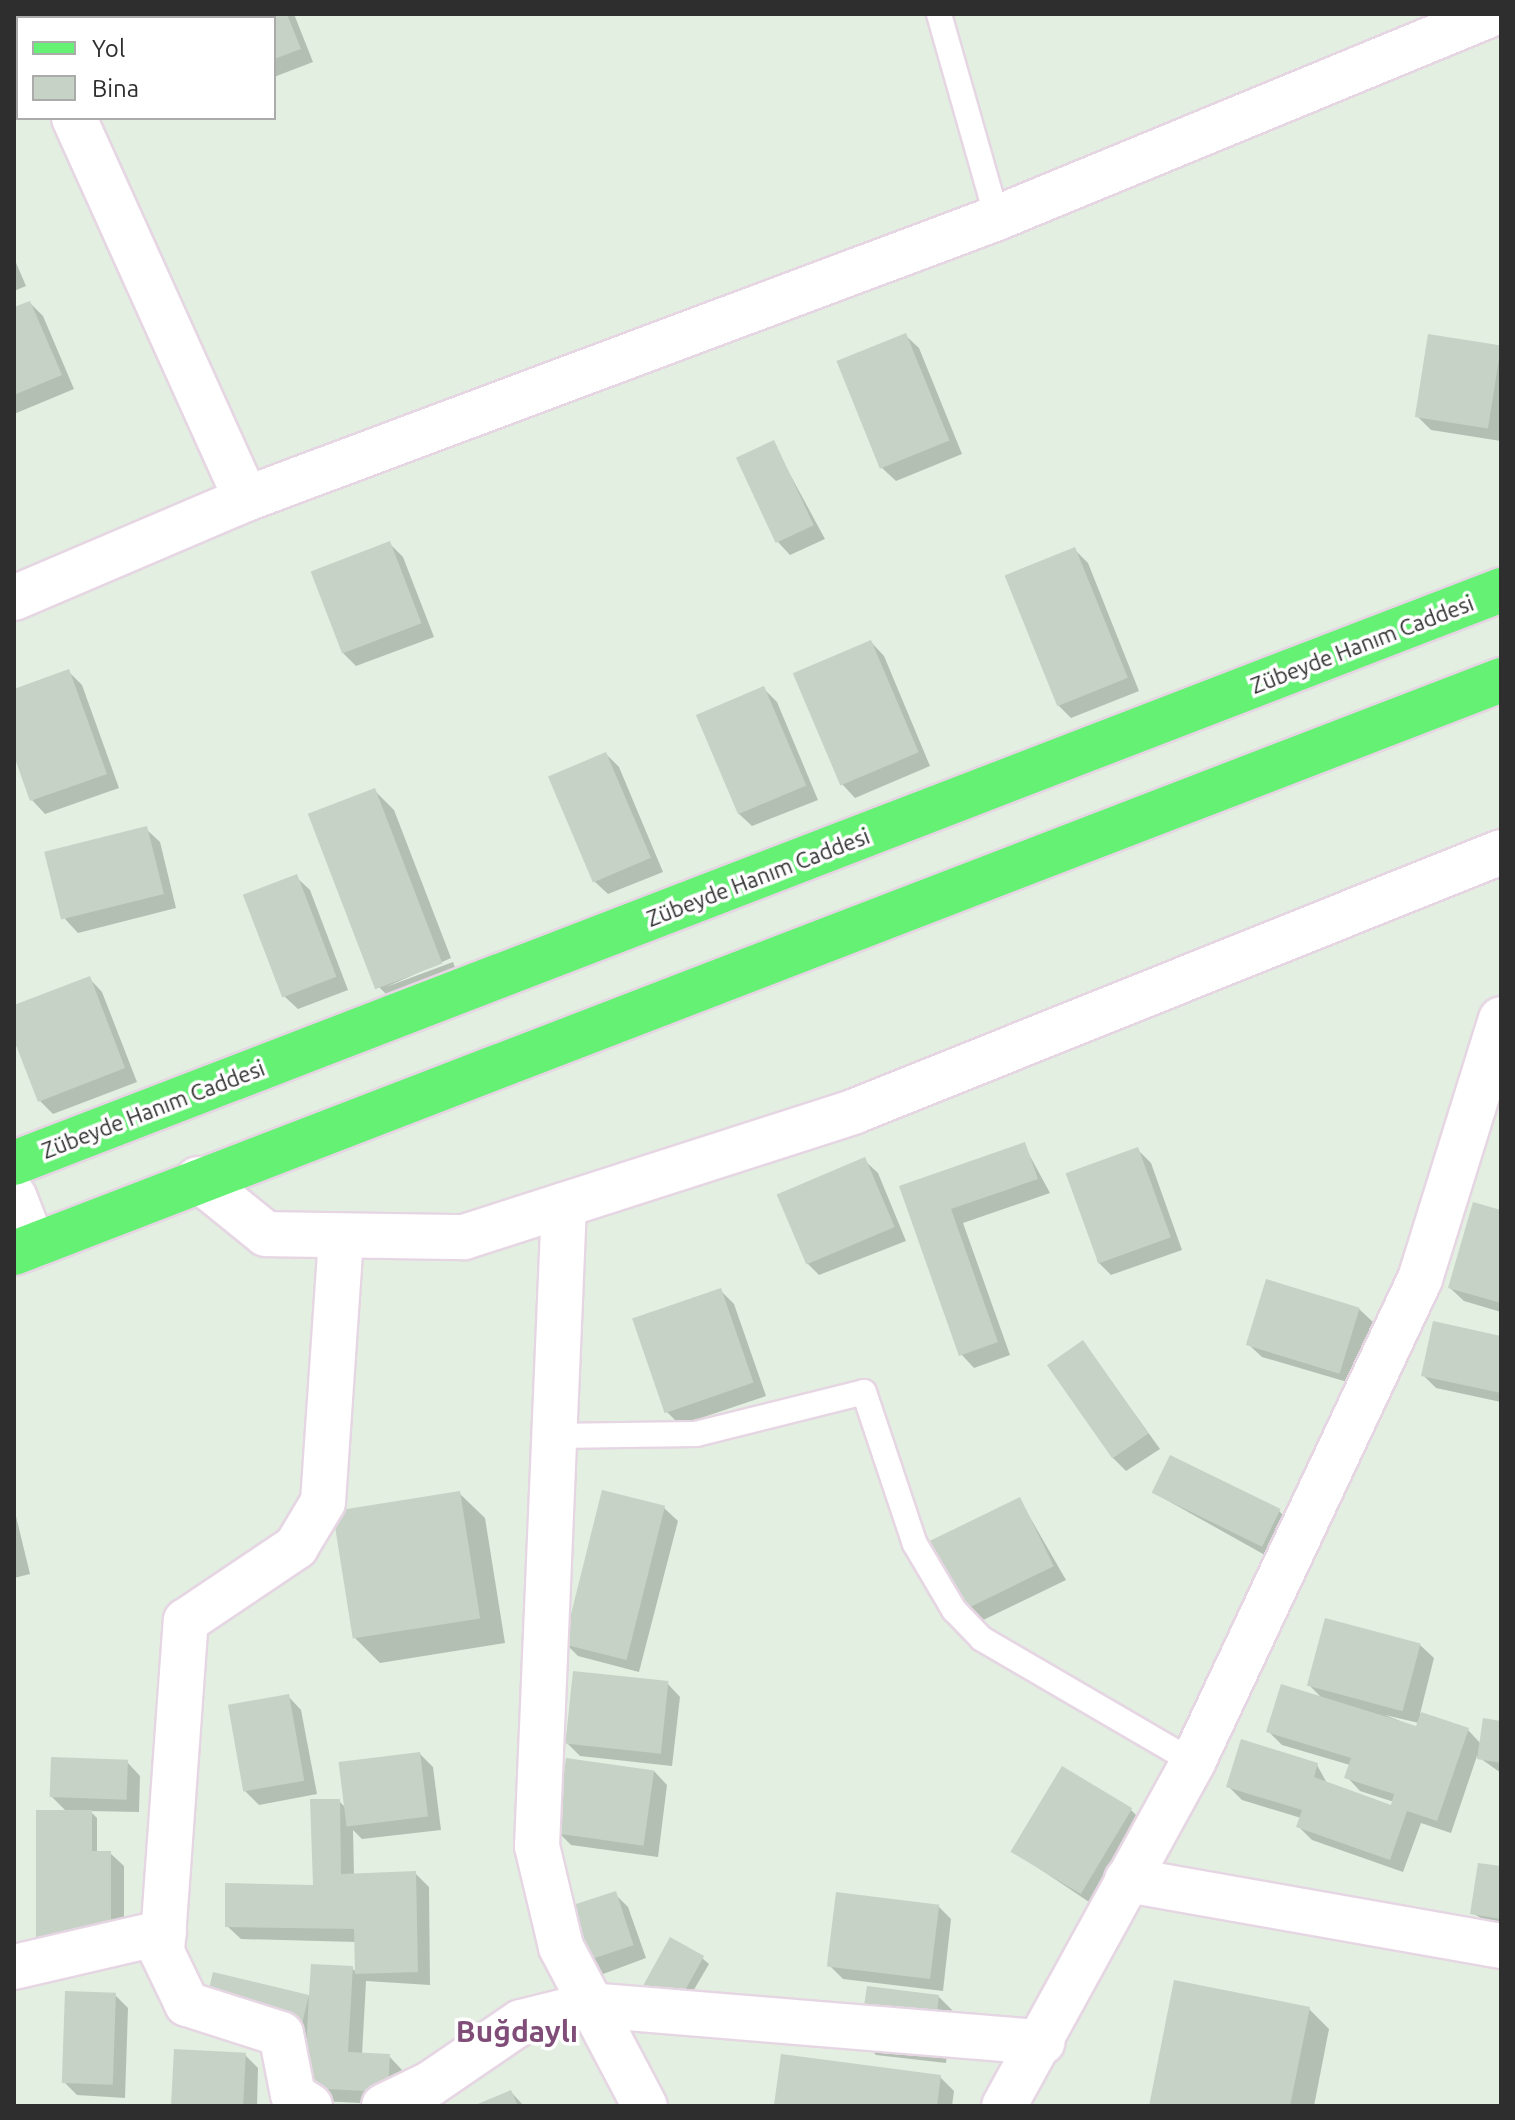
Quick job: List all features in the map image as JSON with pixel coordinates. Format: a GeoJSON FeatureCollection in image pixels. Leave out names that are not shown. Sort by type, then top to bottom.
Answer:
{"type":"FeatureCollection","features":[{"type":"Feature","properties":{"kind":"main road","name":"Zübeyde Hanım Caddesi"},"geometry":{"type":"LineString","coordinates":[[14,1163],[1501,590]]}},
{"type":"Feature","properties":{"kind":"main road"},"geometry":{"type":"LineString","coordinates":[[24,1249],[198,1179],[1501,680]]}},
{"type":"Feature","properties":{"kind":"street"},"geometry":{"type":"LineString","coordinates":[[14,598],[246,499],[997,218],[1492,14]]}},
{"type":"Feature","properties":{"kind":"street"},"geometry":{"type":"LineString","coordinates":[[75,120],[246,499]]}},
{"type":"Feature","properties":{"kind":"street"},"geometry":{"type":"LineString","coordinates":[[198,1179],[266,1234],[464,1237],[853,1112],[1501,852]]}},
{"type":"Feature","properties":{"kind":"street"},"geometry":{"type":"LineString","coordinates":[[1004,2106],[1042,2042],[1193,1762],[1420,1279],[1501,1019]]}},
{"type":"Feature","properties":{"kind":"street"},"geometry":{"type":"LineString","coordinates":[[14,1196],[24,1249]]}},
{"type":"Feature","properties":{"kind":"street"},"geometry":{"type":"LineString","coordinates":[[564,1205],[537,1846],[561,1947],[645,2106]]}},
{"type":"Feature","properties":{"kind":"street"},"geometry":{"type":"LineString","coordinates":[[310,2106],[293,2095],[285,2044],[274,2028],[203,2015],[174,1989],[165,1971],[164,1932],[186,1621],[296,1547],[323,1502],[341,1236]]}},
{"type":"Feature","properties":{"kind":"street"},"geometry":{"type":"LineString","coordinates":[[1127,1880],[1501,1946]]}},
{"type":"Feature","properties":{"kind":"street"},"geometry":{"type":"LineString","coordinates":[[14,1967],[164,1932]]}},
{"type":"Feature","properties":{"kind":"street"},"geometry":{"type":"LineString","coordinates":[[384,2106],[430,2084],[510,2028],[589,2005],[1042,2042]]}},
{"type":"Feature","properties":{"kind":"lane"},"geometry":{"type":"LineString","coordinates":[[939,14],[997,218]]}},
{"type":"Feature","properties":{"kind":"lane"},"geometry":{"type":"LineString","coordinates":[[553,1436],[696,1434],[864,1392],[915,1544],[954,1610],[982,1639],[1193,1762]]}},
{"type":"Feature","properties":{"kind":"building"},"geometry":{"type":"Polygon","coordinates":[[[205,14],[287,14],[301,49],[276,58],[276,16],[205,14]]]}},
{"type":"Feature","properties":{"kind":"building"},"geometry":{"type":"Polygon","coordinates":[[[30,301],[62,375],[14,395],[14,307],[30,301]]]}},
{"type":"Feature","properties":{"kind":"building"},"geometry":{"type":"Polygon","coordinates":[[[906,333],[949,441],[880,469],[836,361],[906,333]]]}},
{"type":"Feature","properties":{"kind":"building"},"geometry":{"type":"Polygon","coordinates":[[[1428,334],[1501,346],[1488,429],[1415,417],[1428,334]]]}},
{"type":"Feature","properties":{"kind":"building"},"geometry":{"type":"Polygon","coordinates":[[[774,440],[814,525],[776,543],[736,458],[774,440]]]}},
{"type":"Feature","properties":{"kind":"building"},"geometry":{"type":"Polygon","coordinates":[[[390,541],[422,623],[342,654],[311,571],[390,541]]]}},
{"type":"Feature","properties":{"kind":"building"},"geometry":{"type":"Polygon","coordinates":[[[1075,547],[1128,678],[1057,706],[1005,575],[1075,547]]]}},
{"type":"Feature","properties":{"kind":"building"},"geometry":{"type":"Polygon","coordinates":[[[871,640],[919,752],[840,786],[793,673],[871,640]]]}},
{"type":"Feature","properties":{"kind":"building"},"geometry":{"type":"Polygon","coordinates":[[[69,669],[107,774],[30,801],[14,756],[14,689],[69,669]]]}},
{"type":"Feature","properties":{"kind":"building"},"geometry":{"type":"Polygon","coordinates":[[[764,686],[806,785],[738,814],[696,715],[764,686]]]}},
{"type":"Feature","properties":{"kind":"building"},"geometry":{"type":"Polygon","coordinates":[[[606,752],[651,858],[593,882],[548,777],[606,752]]]}},
{"type":"Feature","properties":{"kind":"building"},"geometry":{"type":"Polygon","coordinates":[[[375,788],[442,964],[375,989],[308,814],[375,788]]]}},
{"type":"Feature","properties":{"kind":"building"},"geometry":{"type":"Polygon","coordinates":[[[147,826],[164,894],[61,920],[44,852],[147,826]]]}},
{"type":"Feature","properties":{"kind":"building"},"geometry":{"type":"Polygon","coordinates":[[[297,874],[336,977],[282,997],[243,895],[297,874]]]}},
{"type":"Feature","properties":{"kind":"building"},"geometry":{"type":"Polygon","coordinates":[[[90,976],[125,1068],[38,1102],[14,1040],[14,1005],[90,976]]]}},
{"type":"Feature","properties":{"kind":"building"},"geometry":{"type":"Polygon","coordinates":[[[1025,1142],[1038,1179],[951,1209],[998,1342],[959,1356],[899,1186],[1025,1142]]]}},
{"type":"Feature","properties":{"kind":"building"},"geometry":{"type":"Polygon","coordinates":[[[1138,1147],[1171,1237],[1098,1264],[1066,1173],[1138,1147]]]}},
{"type":"Feature","properties":{"kind":"building"},"geometry":{"type":"Polygon","coordinates":[[[865,1157],[895,1227],[806,1264],[777,1195],[865,1157]]]}},
{"type":"Feature","properties":{"kind":"building"},"geometry":{"type":"Polygon","coordinates":[[[1473,1202],[1501,1210],[1501,1303],[1448,1288],[1473,1202]]]}},
{"type":"Feature","properties":{"kind":"building"},"geometry":{"type":"Polygon","coordinates":[[[1266,1279],[1360,1308],[1340,1374],[1246,1345],[1266,1279]]]}},
{"type":"Feature","properties":{"kind":"building"},"geometry":{"type":"Polygon","coordinates":[[[721,1288],[754,1383],[665,1413],[632,1319],[721,1288]]]}},
{"type":"Feature","properties":{"kind":"building"},"geometry":{"type":"Polygon","coordinates":[[[1433,1321],[1501,1336],[1501,1393],[1421,1376],[1433,1321]]]}},
{"type":"Feature","properties":{"kind":"building"},"geometry":{"type":"Polygon","coordinates":[[[1083,1340],[1148,1433],[1112,1459],[1047,1365],[1083,1340]]]}},
{"type":"Feature","properties":{"kind":"building"},"geometry":{"type":"Polygon","coordinates":[[[1170,1455],[1281,1509],[1262,1547],[1152,1493],[1170,1455]]]}},
{"type":"Feature","properties":{"kind":"building"},"geometry":{"type":"Polygon","coordinates":[[[602,1490],[665,1506],[627,1660],[564,1644],[602,1490]]]}},
{"type":"Feature","properties":{"kind":"building"},"geometry":{"type":"Polygon","coordinates":[[[460,1491],[480,1618],[353,1639],[333,1511],[460,1491]]]}},
{"type":"Feature","properties":{"kind":"building"},"geometry":{"type":"Polygon","coordinates":[[[1020,1497],[1054,1566],[964,1610],[930,1541],[1020,1497]]]}},
{"type":"Feature","properties":{"kind":"building"},"geometry":{"type":"Polygon","coordinates":[[[1325,1618],[1421,1644],[1403,1711],[1307,1686],[1325,1618]]]}},
{"type":"Feature","properties":{"kind":"building"},"geometry":{"type":"Polygon","coordinates":[[[573,1671],[668,1681],[661,1754],[565,1744],[573,1671]]]}},
{"type":"Feature","properties":{"kind":"building"},"geometry":{"type":"Polygon","coordinates":[[[1281,1684],[1416,1726],[1421,1712],[1469,1728],[1437,1821],[1407,1811],[1390,1860],[1296,1827],[1302,1810],[1226,1787],[1241,1739],[1318,1763],[1314,1777],[1391,1805],[1394,1794],[1344,1778],[1351,1758],[1266,1732],[1281,1684]]]}},
{"type":"Feature","properties":{"kind":"building"},"geometry":{"type":"Polygon","coordinates":[[[289,1694],[304,1781],[243,1791],[228,1705],[289,1694]]]}},
{"type":"Feature","properties":{"kind":"building"},"geometry":{"type":"Polygon","coordinates":[[[1483,1718],[1501,1721],[1501,1763],[1477,1759],[1483,1718]]]}},
{"type":"Feature","properties":{"kind":"building"},"geometry":{"type":"Polygon","coordinates":[[[420,1752],[428,1817],[347,1827],[339,1762],[420,1752]]]}},
{"type":"Feature","properties":{"kind":"building"},"geometry":{"type":"Polygon","coordinates":[[[51,1757],[128,1760],[127,1800],[50,1797],[51,1757]]]}},
{"type":"Feature","properties":{"kind":"building"},"geometry":{"type":"Polygon","coordinates":[[[566,1758],[654,1770],[644,1846],[555,1833],[566,1758]]]}},
{"type":"Feature","properties":{"kind":"building"},"geometry":{"type":"Polygon","coordinates":[[[1062,1766],[1132,1808],[1081,1894],[1010,1852],[1062,1766]]]}},
{"type":"Feature","properties":{"kind":"building"},"geometry":{"type":"Polygon","coordinates":[[[310,1799],[340,1799],[341,1874],[416,1871],[418,1972],[355,1974],[354,1929],[225,1927],[225,1883],[313,1885],[310,1799]]]}},
{"type":"Feature","properties":{"kind":"building"},"geometry":{"type":"Polygon","coordinates":[[[36,1810],[92,1810],[92,1851],[111,1851],[111,1938],[36,1938],[36,1810]]]}},
{"type":"Feature","properties":{"kind":"building"},"geometry":{"type":"Polygon","coordinates":[[[1478,1863],[1501,1866],[1501,1919],[1470,1914],[1478,1863]]]}},
{"type":"Feature","properties":{"kind":"building"},"geometry":{"type":"Polygon","coordinates":[[[616,1891],[634,1945],[578,1963],[560,1909],[616,1891]]]}},
{"type":"Feature","properties":{"kind":"building"},"geometry":{"type":"Polygon","coordinates":[[[836,1892],[939,1905],[930,1979],[827,1966],[836,1892]]]}},
{"type":"Feature","properties":{"kind":"building"},"geometry":{"type":"Polygon","coordinates":[[[670,1937],[704,1956],[677,2005],[643,1986],[670,1937]]]}},
{"type":"Feature","properties":{"kind":"building"},"geometry":{"type":"Polygon","coordinates":[[[311,1964],[353,1966],[348,2052],[390,2054],[388,2092],[304,2088],[311,1964]]]}},
{"type":"Feature","properties":{"kind":"building"},"geometry":{"type":"Polygon","coordinates":[[[213,1972],[309,1995],[301,2028],[205,2006],[213,1972]]]}},
{"type":"Feature","properties":{"kind":"building"},"geometry":{"type":"Polygon","coordinates":[[[1174,1980],[1310,2007],[1290,2106],[1149,2106],[1174,1980]]]}},
{"type":"Feature","properties":{"kind":"building"},"geometry":{"type":"Polygon","coordinates":[[[867,1986],[939,1995],[933,2051],[811,2037],[815,2001],[864,2006],[867,1986]]]}},
{"type":"Feature","properties":{"kind":"building"},"geometry":{"type":"Polygon","coordinates":[[[65,1991],[116,1993],[113,2085],[62,2083],[65,1991]]]}},
{"type":"Feature","properties":{"kind":"building"},"geometry":{"type":"Polygon","coordinates":[[[174,2049],[246,2053],[243,2106],[171,2106],[174,2049]]]}},
{"type":"Feature","properties":{"kind":"building"},"geometry":{"type":"Polygon","coordinates":[[[781,2054],[941,2075],[937,2106],[774,2105],[781,2054]]]}},
{"type":"Feature","properties":{"kind":"building"},"geometry":{"type":"Polygon","coordinates":[[[511,2090],[518,2106],[473,2106],[511,2090]]]}},
{"type":"Feature","properties":{"kind":"district","name":"Buğdaylı"},"geometry":{"type":"Point","coordinates":[517,2031]}}]}
